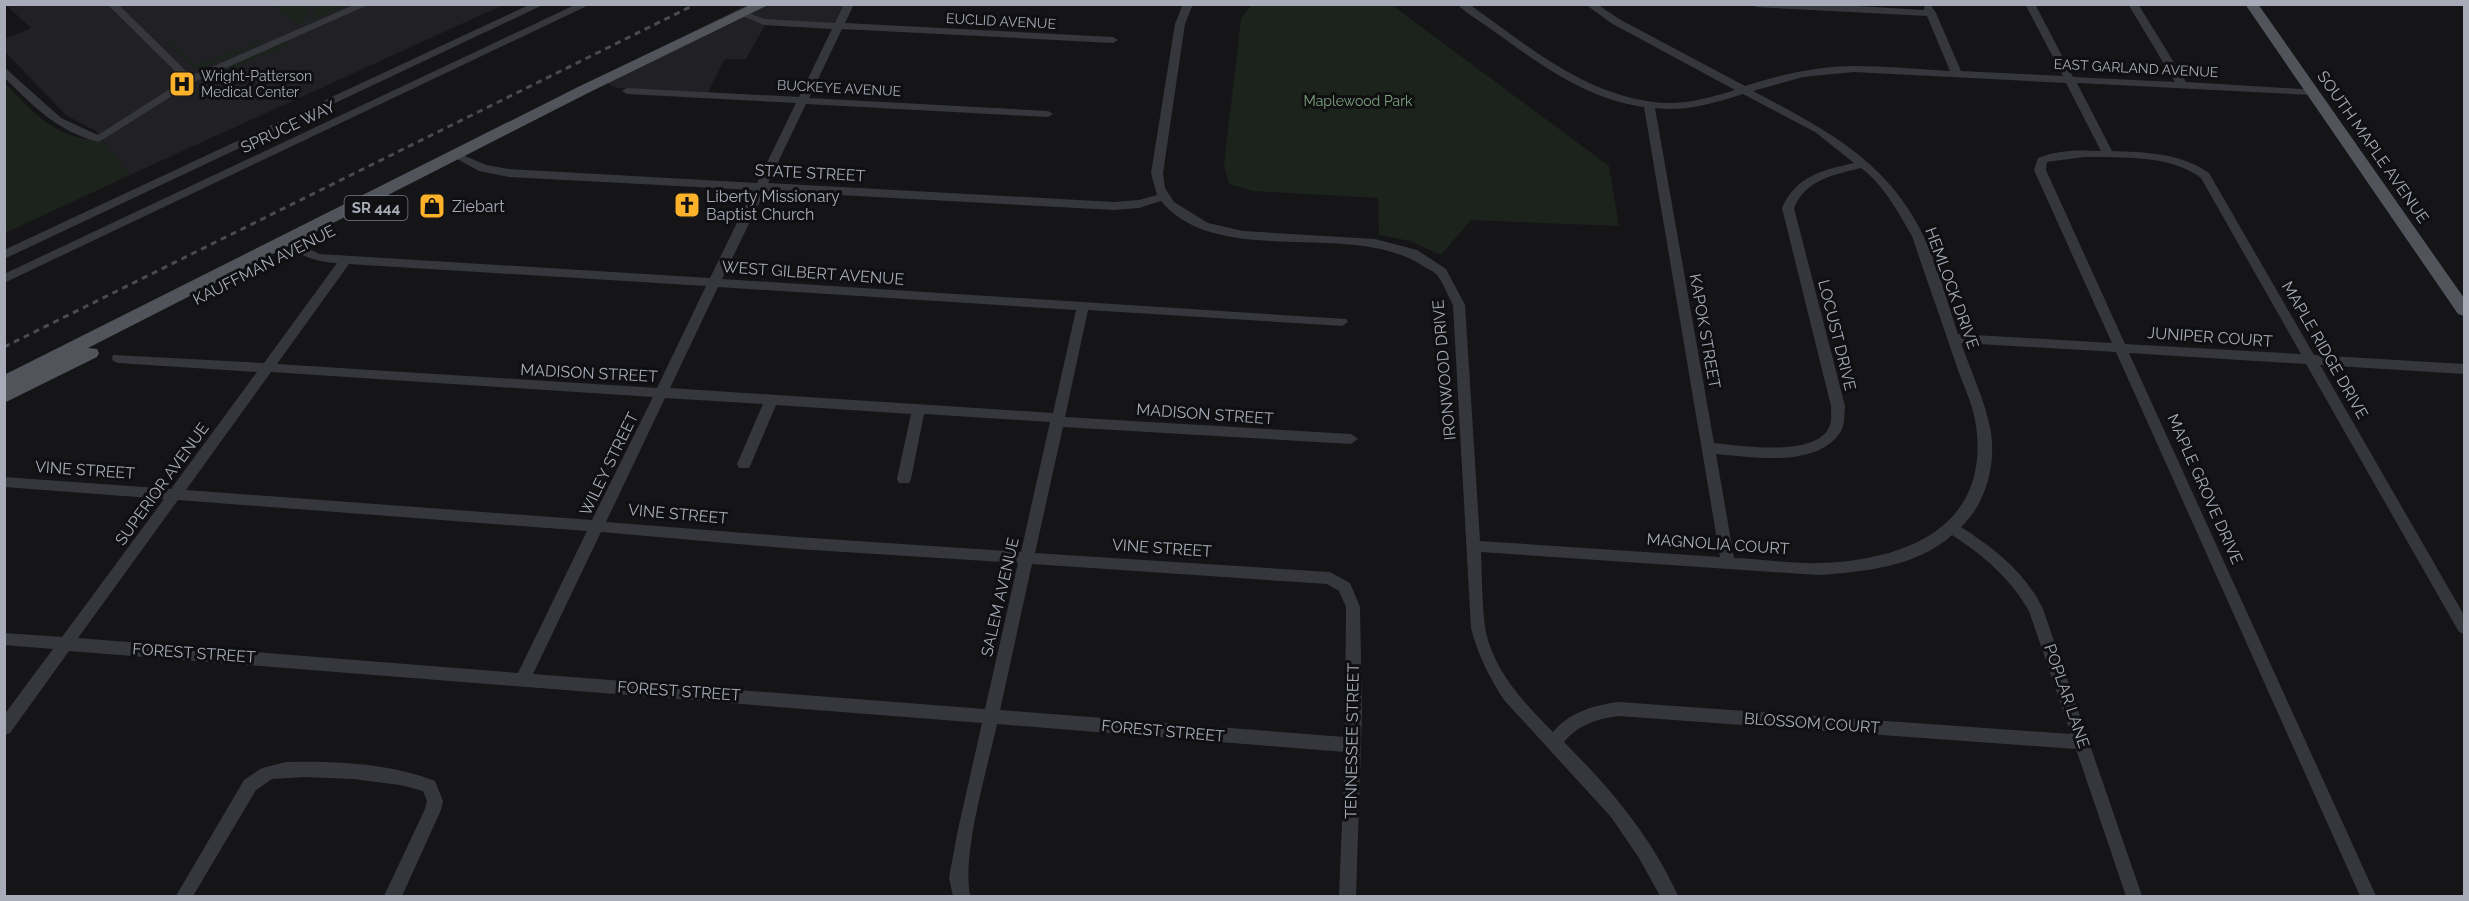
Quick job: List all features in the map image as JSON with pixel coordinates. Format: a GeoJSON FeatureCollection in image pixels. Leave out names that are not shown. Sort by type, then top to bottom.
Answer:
{"type":"FeatureCollection","features":[{"type":"Feature","properties":{"kind":"main road","name":"KAUFFMAN AVENUE"},"geometry":{"type":"LineString","coordinates":[[4,383],[292,244],[737,24],[745,15],[764,4]]}},
{"type":"Feature","properties":{"kind":"main road","name":"SOUTH MAPLE AVENUE"},"geometry":{"type":"LineString","coordinates":[[2251,4],[2464,310]]}},
{"type":"Feature","properties":{"kind":"main road","name":"KAUFFMAN AVENUE"},"geometry":{"type":"LineString","coordinates":[[4,398],[292,244]]}},
{"type":"Feature","properties":{"kind":"street"},"geometry":{"type":"LineString","coordinates":[[111,4],[190,80]]}},
{"type":"Feature","properties":{"kind":"street"},"geometry":{"type":"LineString","coordinates":[[4,70],[53,120],[76,132],[99,139],[190,80],[365,4]]}},
{"type":"Feature","properties":{"kind":"street","name":"SPRUCE WAY"},"geometry":{"type":"LineString","coordinates":[[4,255],[540,4]]}},
{"type":"Feature","properties":{"kind":"street","name":"SPRUCE WAY"},"geometry":{"type":"LineString","coordinates":[[4,279],[586,4]]}},
{"type":"Feature","properties":{"kind":"street","name":"WILEY STREET"},"geometry":{"type":"LineString","coordinates":[[523,679],[849,4]]}},
{"type":"Feature","properties":{"kind":"street"},"geometry":{"type":"LineString","coordinates":[[1164,197],[1156,173],[1180,24],[1188,4]]}},
{"type":"Feature","properties":{"kind":"street","name":"EAST GARLAND AVENUE"},"geometry":{"type":"LineString","coordinates":[[1461,4],[1584,86],[1619,99],[1649,105],[1694,104],[1794,76],[1835,70],[2313,92]]}},
{"type":"Feature","properties":{"kind":"street","name":"HEMLOCK DRIVE"},"geometry":{"type":"LineString","coordinates":[[1590,4],[1615,21],[1819,129],[1865,164],[1893,195],[1918,236],[1983,424],[1986,450],[1981,486],[1973,503],[1952,528]]}},
{"type":"Feature","properties":{"kind":"street"},"geometry":{"type":"LineString","coordinates":[[1756,4],[1929,9],[1957,74]]}},
{"type":"Feature","properties":{"kind":"street"},"geometry":{"type":"LineString","coordinates":[[2030,4],[2109,155]]}},
{"type":"Feature","properties":{"kind":"street"},"geometry":{"type":"LineString","coordinates":[[2133,4],[2182,85]]}},
{"type":"Feature","properties":{"kind":"street","name":"EUCLID AVENUE"},"geometry":{"type":"LineString","coordinates":[[745,15],[764,22],[1113,40]]}},
{"type":"Feature","properties":{"kind":"street","name":"BUCKEYE AVENUE"},"geometry":{"type":"LineString","coordinates":[[627,91],[1048,114]]}},
{"type":"Feature","properties":{"kind":"street","name":"KAPOK STREET"},"geometry":{"type":"LineString","coordinates":[[1649,105],[1728,563]]}},
{"type":"Feature","properties":{"kind":"street","name":"MAPLE GROVE DRIVE"},"geometry":{"type":"LineString","coordinates":[[2109,155],[2052,154],[2042,160],[2040,170],[2368,897]]}},
{"type":"Feature","properties":{"kind":"street","name":"MAPLE RIDGE DRIVE"},"geometry":{"type":"LineString","coordinates":[[2109,155],[2171,160],[2190,166],[2205,176],[2464,628]]}},
{"type":"Feature","properties":{"kind":"street","name":"STATE STREET"},"geometry":{"type":"LineString","coordinates":[[462,158],[483,168],[509,173],[761,187],[1114,206],[1139,204],[1164,197]]}},
{"type":"Feature","properties":{"kind":"street","name":"LOCUST DRIVE"},"geometry":{"type":"LineString","coordinates":[[1708,448],[1803,451],[1820,445],[1836,428],[1838,406],[1788,208],[1798,189],[1812,179],[1865,164]]}},
{"type":"Feature","properties":{"kind":"street","name":"IRONWOOD DRIVE"},"geometry":{"type":"LineString","coordinates":[[1164,197],[1184,216],[1216,230],[1241,235],[1384,244],[1416,255],[1442,273],[1453,289],[1459,305],[1478,628],[1485,657],[1502,687],[1597,787],[1625,822],[1669,897]]}},
{"type":"Feature","properties":{"kind":"street","name":"WEST GILBERT AVENUE"},"geometry":{"type":"LineString","coordinates":[[292,244],[318,258],[1342,322]]}},
{"type":"Feature","properties":{"kind":"street","name":"SUPERIOR AVENUE"},"geometry":{"type":"LineString","coordinates":[[4,728],[346,260]]}},
{"type":"Feature","properties":{"kind":"street","name":"SALEM AVENUE"},"geometry":{"type":"LineString","coordinates":[[961,897],[958,878],[965,834],[1083,306]]}},
{"type":"Feature","properties":{"kind":"street","name":"JUNIPER COURT"},"geometry":{"type":"LineString","coordinates":[[1953,338],[2464,369]]}},
{"type":"Feature","properties":{"kind":"street","name":"MADISON STREET"},"geometry":{"type":"LineString","coordinates":[[118,358],[1351,439]]}},
{"type":"Feature","properties":{"kind":"street"},"geometry":{"type":"LineString","coordinates":[[744,464],[771,400]]}},
{"type":"Feature","properties":{"kind":"street"},"geometry":{"type":"LineString","coordinates":[[904,479],[918,410]]}},
{"type":"Feature","properties":{"kind":"street","name":"VINE STREET"},"geometry":{"type":"LineString","coordinates":[[4,482],[598,525],[797,543],[1028,556],[1323,577],[1338,582],[1346,588]]}},
{"type":"Feature","properties":{"kind":"street","name":"MAGNOLIA COURT"},"geometry":{"type":"LineString","coordinates":[[1472,546],[1818,569],[1852,567],[1898,558],[1929,544],[1952,528]]}},
{"type":"Feature","properties":{"kind":"street","name":"POPLAR LANE"},"geometry":{"type":"LineString","coordinates":[[1952,528],[1998,560],[2029,596],[2036,609],[2134,897]]}},
{"type":"Feature","properties":{"kind":"street","name":"TENNESSEE STREET"},"geometry":{"type":"LineString","coordinates":[[1346,588],[1353,607],[1353,745],[1348,897]]}},
{"type":"Feature","properties":{"kind":"street","name":"FOREST STREET"},"geometry":{"type":"LineString","coordinates":[[4,639],[297,660],[1353,745]]}},
{"type":"Feature","properties":{"kind":"street","name":"BLOSSOM COURT"},"geometry":{"type":"LineString","coordinates":[[1554,743],[1566,728],[1581,717],[1599,711],[1619,709],[2082,742]]}},
{"type":"Feature","properties":{"kind":"street"},"geometry":{"type":"LineString","coordinates":[[184,897],[244,793],[259,778],[272,771],[285,769],[403,777],[423,783],[433,792],[433,810],[393,897]]}},
{"type":"Feature","properties":{"kind":"shaded area","name":"Wright-Patterson Medical Center"},"geometry":{"type":"Polygon","coordinates":[[[6,5],[503,5],[130,175],[96,131],[67,116],[5,52],[5,39],[31,28],[6,5]]]}},
{"type":"Feature","properties":{"kind":"shaded area"},"geometry":{"type":"Polygon","coordinates":[[[746,5],[851,5],[841,25],[765,25],[746,59],[725,59],[707,94],[617,88],[598,79],[746,5]]]}},
{"type":"Feature","properties":{"kind":"green space"},"geometry":{"type":"Polygon","coordinates":[[[271,5],[306,5],[310,11],[299,26],[271,5]]]}},
{"type":"Feature","properties":{"kind":"green space"},"geometry":{"type":"Polygon","coordinates":[[[320,5],[343,5],[346,6],[306,22],[320,5]]]}},
{"type":"Feature","properties":{"kind":"green space","name":"Maplewood Park"},"geometry":{"type":"Polygon","coordinates":[[[1251,5],[1392,5],[1609,166],[1619,226],[1471,220],[1441,255],[1410,241],[1379,235],[1378,198],[1253,191],[1229,184],[1224,164],[1241,19],[1251,5]]]}},
{"type":"Feature","properties":{"kind":"green space"},"geometry":{"type":"Polygon","coordinates":[[[261,40],[264,41],[205,67],[193,67],[166,42],[169,41],[196,65],[261,40]]]}},
{"type":"Feature","properties":{"kind":"green space"},"geometry":{"type":"Polygon","coordinates":[[[285,42],[292,44],[215,76],[212,73],[285,42]]]}},
{"type":"Feature","properties":{"kind":"green space"},"geometry":{"type":"Polygon","coordinates":[[[4,82],[37,115],[59,130],[72,136],[104,141],[130,175],[5,233],[4,82]]]}},
{"type":"Feature","properties":{"kind":"railway"},"geometry":{"type":"LineString","coordinates":[[4,347],[696,4]]}},
{"type":"Feature","properties":{"kind":"place","name":"Wright-Patterson Medical Center"},"geometry":{"type":"Point","coordinates":[182,84]}},
{"type":"Feature","properties":{"kind":"place","name":"Liberty Missionary Baptist Church"},"geometry":{"type":"Point","coordinates":[687,205]}},
{"type":"Feature","properties":{"kind":"place","name":"Ziebart"},"geometry":{"type":"Point","coordinates":[432,206]}}]}
